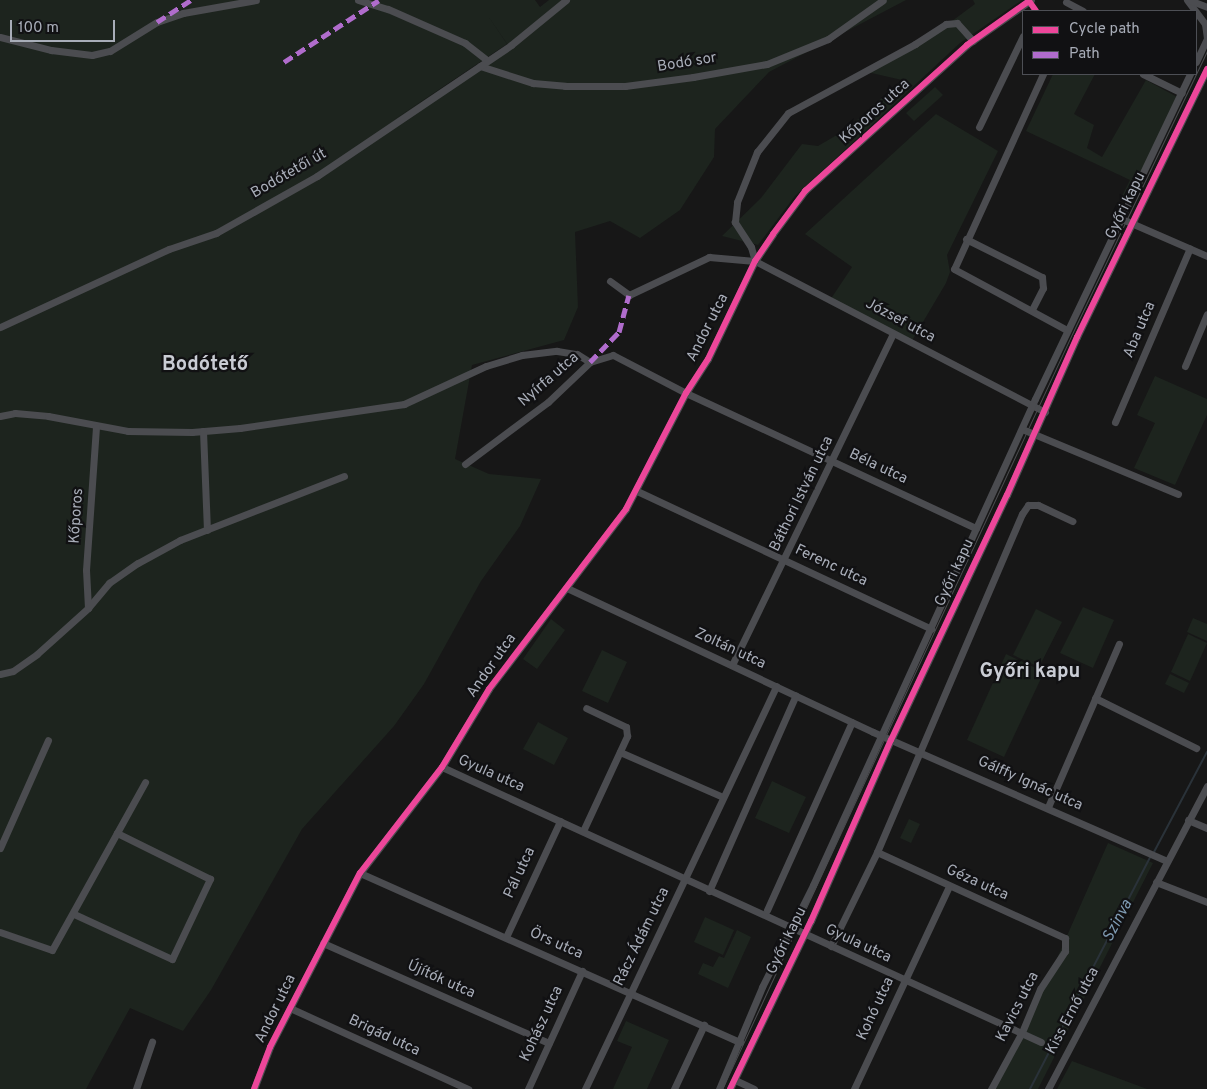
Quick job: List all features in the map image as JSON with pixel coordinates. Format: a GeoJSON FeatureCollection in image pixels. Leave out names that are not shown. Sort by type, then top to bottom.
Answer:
{"type":"FeatureCollection","features":[{"type":"Feature","properties":{"kind":"street"},"geometry":{"type":"LineString","coordinates":[[0,36],[51,50],[92,55],[110,51],[157,22],[183,13],[256,0]]}},
{"type":"Feature","properties":{"kind":"street"},"geometry":{"type":"LineString","coordinates":[[358,0],[388,9],[465,43],[487,60]]}},
{"type":"Feature","properties":{"kind":"street","name":"Bodótetői út"},"geometry":{"type":"LineString","coordinates":[[0,327],[169,250],[216,233],[317,176],[487,60],[511,46],[566,0]]}},
{"type":"Feature","properties":{"kind":"street","name":"Bodó sor"},"geometry":{"type":"LineString","coordinates":[[480,66],[533,83],[565,86],[625,86],[692,77],[766,64],[828,39],[883,0]]}},
{"type":"Feature","properties":{"kind":"street","name":"Kőporos utca"},"geometry":{"type":"LineString","coordinates":[[755,261],[805,191],[973,41],[1031,0]]}},
{"type":"Feature","properties":{"kind":"street"},"geometry":{"type":"LineString","coordinates":[[1188,0],[1207,7]]}},
{"type":"Feature","properties":{"kind":"street"},"geometry":{"type":"LineString","coordinates":[[1066,2],[1082,10]]}},
{"type":"Feature","properties":{"kind":"street"},"geometry":{"type":"LineString","coordinates":[[1197,14],[1204,24],[1207,38],[1197,60]]}},
{"type":"Feature","properties":{"kind":"street","name":"Kőporos utca"},"geometry":{"type":"LineString","coordinates":[[755,261],[751,247],[735,222],[737,202],[757,152],[788,113],[915,44],[946,24],[957,23],[973,41]]}},
{"type":"Feature","properties":{"kind":"street"},"geometry":{"type":"LineString","coordinates":[[979,127],[1022,38]]}},
{"type":"Feature","properties":{"kind":"street","name":"Győri kapu"},"geometry":{"type":"LineString","coordinates":[[730,1089],[804,934],[891,740],[1132,223],[1207,69]]}},
{"type":"Feature","properties":{"kind":"street"},"geometry":{"type":"LineString","coordinates":[[1043,75],[994,176],[954,269],[1068,330]]}},
{"type":"Feature","properties":{"kind":"street"},"geometry":{"type":"LineString","coordinates":[[1145,75],[1182,93]]}},
{"type":"Feature","properties":{"kind":"street","name":"Győri kapu"},"geometry":{"type":"LineString","coordinates":[[719,1089],[791,927],[931,629],[1032,406],[1190,75]]}},
{"type":"Feature","properties":{"kind":"street"},"geometry":{"type":"LineString","coordinates":[[1122,219],[1207,256]]}},
{"type":"Feature","properties":{"kind":"street"},"geometry":{"type":"LineString","coordinates":[[966,239],[1042,277],[1042,288],[1032,310]]}},
{"type":"Feature","properties":{"kind":"street","name":"Aba utca"},"geometry":{"type":"LineString","coordinates":[[1115,422],[1190,248]]}},
{"type":"Feature","properties":{"kind":"street"},"geometry":{"type":"LineString","coordinates":[[610,280],[629,295],[709,257],[755,261]]}},
{"type":"Feature","properties":{"kind":"street","name":"József utca"},"geometry":{"type":"LineString","coordinates":[[755,261],[1045,412]]}},
{"type":"Feature","properties":{"kind":"street","name":"Andor utca"},"geometry":{"type":"LineString","coordinates":[[254,1089],[290,1008],[360,873],[442,767],[489,689],[602,544],[637,491],[686,393],[708,358],[755,261]]}},
{"type":"Feature","properties":{"kind":"street"},"geometry":{"type":"LineString","coordinates":[[1185,366],[1207,314]]}},
{"type":"Feature","properties":{"kind":"street","name":"Báthori István utca"},"geometry":{"type":"LineString","coordinates":[[732,665],[786,560],[893,334]]}},
{"type":"Feature","properties":{"kind":"street"},"geometry":{"type":"LineString","coordinates":[[0,425],[0,416],[15,413],[48,416],[96,427],[128,431],[203,431],[404,404],[486,366],[522,355],[557,351],[577,354],[590,362]]}},
{"type":"Feature","properties":{"kind":"street","name":"Nyírfa utca"},"geometry":{"type":"LineString","coordinates":[[465,464],[548,402],[590,362],[613,355],[686,393]]}},
{"type":"Feature","properties":{"kind":"street","name":"Béla utca"},"geometry":{"type":"LineString","coordinates":[[686,393],[976,528]]}},
{"type":"Feature","properties":{"kind":"street","name":"Kőporos"},"geometry":{"type":"LineString","coordinates":[[88,608],[86,570],[96,427]]}},
{"type":"Feature","properties":{"kind":"street"},"geometry":{"type":"LineString","coordinates":[[1022,429],[1178,494]]}},
{"type":"Feature","properties":{"kind":"street"},"geometry":{"type":"LineString","coordinates":[[203,431],[207,530]]}},
{"type":"Feature","properties":{"kind":"street"},"geometry":{"type":"LineString","coordinates":[[0,674],[13,671],[36,654],[88,608],[109,583],[138,563],[180,540],[344,476]]}},
{"type":"Feature","properties":{"kind":"street","name":"Ferenc utca"},"geometry":{"type":"LineString","coordinates":[[637,491],[931,629]]}},
{"type":"Feature","properties":{"kind":"street"},"geometry":{"type":"LineString","coordinates":[[831,946],[877,852],[1025,510],[1028,505],[1038,505],[1073,520]]}},
{"type":"Feature","properties":{"kind":"street","name":"Zoltán utca"},"geometry":{"type":"LineString","coordinates":[[567,588],[881,736]]}},
{"type":"Feature","properties":{"kind":"street"},"geometry":{"type":"LineString","coordinates":[[1048,807],[1119,644]]}},
{"type":"Feature","properties":{"kind":"street","name":"Rácz Ádám utca"},"geometry":{"type":"LineString","coordinates":[[585,1089],[776,686]]}},
{"type":"Feature","properties":{"kind":"street"},"geometry":{"type":"LineString","coordinates":[[710,891],[796,695]]}},
{"type":"Feature","properties":{"kind":"street"},"geometry":{"type":"LineString","coordinates":[[1095,698],[1196,748]]}},
{"type":"Feature","properties":{"kind":"street"},"geometry":{"type":"LineString","coordinates":[[582,831],[627,736],[626,727],[586,708]]}},
{"type":"Feature","properties":{"kind":"street","name":"Győri kapu"},"geometry":{"type":"LineString","coordinates":[[767,910],[852,722]]}},
{"type":"Feature","properties":{"kind":"street","name":"Gálffy Ignác utca"},"geometry":{"type":"LineString","coordinates":[[881,736],[1048,807],[1167,861]]}},
{"type":"Feature","properties":{"kind":"street"},"geometry":{"type":"LineString","coordinates":[[0,848],[48,740]]}},
{"type":"Feature","properties":{"kind":"street"},"geometry":{"type":"LineString","coordinates":[[620,752],[723,797]]}},
{"type":"Feature","properties":{"kind":"street","name":"Gyula utca"},"geometry":{"type":"LineString","coordinates":[[442,767],[791,927],[904,981],[1041,1042]]}},
{"type":"Feature","properties":{"kind":"street"},"geometry":{"type":"LineString","coordinates":[[0,932],[52,950],[74,914],[145,782]]}},
{"type":"Feature","properties":{"kind":"street","name":"Kiss Ernő utca"},"geometry":{"type":"LineString","coordinates":[[1048,1089],[1207,786]]}},
{"type":"Feature","properties":{"kind":"street"},"geometry":{"type":"LineString","coordinates":[[1188,820],[1207,828]]}},
{"type":"Feature","properties":{"kind":"street","name":"Pál utca"},"geometry":{"type":"LineString","coordinates":[[506,937],[560,821]]}},
{"type":"Feature","properties":{"kind":"street"},"geometry":{"type":"LineString","coordinates":[[74,914],[172,959],[210,879],[117,833]]}},
{"type":"Feature","properties":{"kind":"street","name":"Géza utca"},"geometry":{"type":"LineString","coordinates":[[877,852],[1065,938]]}},
{"type":"Feature","properties":{"kind":"street","name":"Örs utca"},"geometry":{"type":"LineString","coordinates":[[360,873],[631,991],[740,1042]]}},
{"type":"Feature","properties":{"kind":"street"},"geometry":{"type":"LineString","coordinates":[[1156,882],[1207,902]]}},
{"type":"Feature","properties":{"kind":"street","name":"Kohó utca"},"geometry":{"type":"LineString","coordinates":[[854,1089],[949,886]]}},
{"type":"Feature","properties":{"kind":"street","name":"Kavics utca"},"geometry":{"type":"LineString","coordinates":[[991,1089],[1022,1032],[1040,989],[1065,950],[1065,938]]}},
{"type":"Feature","properties":{"kind":"street","name":"Újítók utca"},"geometry":{"type":"LineString","coordinates":[[323,943],[549,1043]]}},
{"type":"Feature","properties":{"kind":"street","name":"Kohász utca"},"geometry":{"type":"LineString","coordinates":[[528,1089],[582,971]]}},
{"type":"Feature","properties":{"kind":"street","name":"Brigád utca"},"geometry":{"type":"LineString","coordinates":[[290,1008],[468,1089]]}},
{"type":"Feature","properties":{"kind":"street"},"geometry":{"type":"LineString","coordinates":[[674,1089],[704,1025]]}},
{"type":"Feature","properties":{"kind":"street"},"geometry":{"type":"LineString","coordinates":[[136,1089],[152,1042]]}},
{"type":"Feature","properties":{"kind":"street"},"geometry":{"type":"LineString","coordinates":[[735,1080],[754,1089]]}},
{"type":"Feature","properties":{"kind":"shaded area"},"geometry":{"type":"Polygon","coordinates":[[[0,0],[535,0],[540,7],[549,0],[906,0],[769,72],[715,129],[714,157],[680,210],[640,238],[610,221],[575,232],[578,307],[564,340],[472,365],[455,459],[489,474],[541,479],[520,526],[481,581],[424,684],[394,726],[302,829],[211,990],[183,1031],[130,1008],[86,1089],[0,1089],[0,0]],[[488,16],[507,44],[392,121],[508,45],[488,16]]]}},
{"type":"Feature","properties":{"kind":"shaded area"},"geometry":{"type":"Polygon","coordinates":[[[973,0],[1022,0],[960,43],[795,196],[758,245],[722,236],[761,198],[802,144],[818,146],[847,129],[902,80],[867,72],[929,38],[975,4],[973,0]]]}},
{"type":"Feature","properties":{"kind":"shaded area"},"geometry":{"type":"Polygon","coordinates":[[[1053,75],[1094,75],[1074,114],[1094,125],[1087,148],[1102,157],[1146,80],[1179,98],[1127,199],[1122,196],[1130,180],[1026,131],[1053,75]]]}},
{"type":"Feature","properties":{"kind":"shaded area"},"geometry":{"type":"Polygon","coordinates":[[[935,87],[943,95],[914,121],[906,113],[935,87]]]}},
{"type":"Feature","properties":{"kind":"shaded area"},"geometry":{"type":"Polygon","coordinates":[[[936,114],[998,151],[947,255],[950,272],[946,283],[910,344],[828,303],[852,267],[805,234],[936,114]]]}},
{"type":"Feature","properties":{"kind":"shaded area"},"geometry":{"type":"Polygon","coordinates":[[[1155,376],[1207,399],[1207,415],[1175,485],[1134,468],[1155,423],[1137,415],[1155,376]]]}},
{"type":"Feature","properties":{"kind":"shaded area"},"geometry":{"type":"Polygon","coordinates":[[[1083,607],[1114,620],[1093,668],[1060,653],[1083,607]]]}},
{"type":"Feature","properties":{"kind":"shaded area"},"geometry":{"type":"Polygon","coordinates":[[[1036,609],[1062,622],[1039,667],[1013,655],[1036,609]]]}},
{"type":"Feature","properties":{"kind":"shaded area"},"geometry":{"type":"Polygon","coordinates":[[[1193,618],[1207,624],[1207,641],[1187,632],[1193,618]]]}},
{"type":"Feature","properties":{"kind":"shaded area"},"geometry":{"type":"Polygon","coordinates":[[[551,619],[565,630],[537,669],[523,659],[551,619]]]}},
{"type":"Feature","properties":{"kind":"shaded area"},"geometry":{"type":"Polygon","coordinates":[[[1188,634],[1207,643],[1190,681],[1171,672],[1188,634]]]}},
{"type":"Feature","properties":{"kind":"shaded area"},"geometry":{"type":"Polygon","coordinates":[[[602,650],[627,662],[608,703],[582,691],[602,650]]]}},
{"type":"Feature","properties":{"kind":"shaded area"},"geometry":{"type":"Polygon","coordinates":[[[1006,654],[1044,672],[1004,757],[967,740],[1006,654]]]}},
{"type":"Feature","properties":{"kind":"shaded area"},"geometry":{"type":"Polygon","coordinates":[[[1170,674],[1189,683],[1184,693],[1165,684],[1170,674]]]}},
{"type":"Feature","properties":{"kind":"shaded area"},"geometry":{"type":"Polygon","coordinates":[[[538,722],[568,738],[554,765],[523,749],[538,722]]]}},
{"type":"Feature","properties":{"kind":"shaded area"},"geometry":{"type":"Polygon","coordinates":[[[772,781],[806,797],[789,833],[755,818],[772,781]]]}},
{"type":"Feature","properties":{"kind":"shaded area"},"geometry":{"type":"Polygon","coordinates":[[[909,819],[920,824],[911,843],[900,838],[909,819]]]}},
{"type":"Feature","properties":{"kind":"shaded area"},"geometry":{"type":"Polygon","coordinates":[[[1108,843],[1153,863],[1038,1089],[994,1089],[1024,1033],[1108,843]]]}},
{"type":"Feature","properties":{"kind":"shaded area"},"geometry":{"type":"Polygon","coordinates":[[[705,917],[734,930],[723,955],[694,942],[705,917]]]}},
{"type":"Feature","properties":{"kind":"shaded area"},"geometry":{"type":"Polygon","coordinates":[[[737,930],[751,937],[728,988],[698,974],[703,963],[713,967],[719,956],[724,958],[737,930]]]}},
{"type":"Feature","properties":{"kind":"shaded area"},"geometry":{"type":"Polygon","coordinates":[[[626,1021],[669,1040],[647,1089],[613,1089],[632,1047],[617,1041],[626,1021]]]}},
{"type":"Feature","properties":{"kind":"shaded area"},"geometry":{"type":"Polygon","coordinates":[[[1072,1061],[1147,1089],[1057,1089],[1072,1061]]]}},
{"type":"Feature","properties":{"kind":"waterway","name":"Szinva"},"geometry":{"type":"LineString","coordinates":[[1154,852],[1207,752]]}},
{"type":"Feature","properties":{"kind":"waterway","name":"Szinva"},"geometry":{"type":"LineString","coordinates":[[1030,1089],[1151,856]]}},
{"type":"Feature","properties":{"kind":"tram line"},"geometry":{"type":"LineString","coordinates":[[1197,72],[1207,51]]}},
{"type":"Feature","properties":{"kind":"tram line"},"geometry":{"type":"LineString","coordinates":[[722,1089],[1072,334],[1196,75]]}},
{"type":"Feature","properties":{"kind":"marked path"},"geometry":{"type":"LineString","coordinates":[[157,22],[191,0]]}},
{"type":"Feature","properties":{"kind":"marked path"},"geometry":{"type":"LineString","coordinates":[[284,62],[379,0]]}},
{"type":"Feature","properties":{"kind":"marked path"},"geometry":{"type":"LineString","coordinates":[[590,362],[619,332],[629,295]]}},
{"type":"Feature","properties":{"kind":"cycle path"},"geometry":{"type":"LineString","coordinates":[[254,1089],[270,1047],[360,873],[442,767],[489,689],[626,509],[686,393],[708,359],[755,261],[773,234],[805,191],[967,45],[1029,1],[1035,10]]}},
{"type":"Feature","properties":{"kind":"cycle path"},"geometry":{"type":"LineString","coordinates":[[730,1089],[811,921],[891,740],[1007,495],[1077,337],[1207,69]]}},
{"type":"Feature","properties":{"kind":"district","name":"Bodótető"},"geometry":{"type":"Point","coordinates":[205,365]}},
{"type":"Feature","properties":{"kind":"district","name":"Győri kapu"},"geometry":{"type":"Point","coordinates":[1030,672]}}]}
